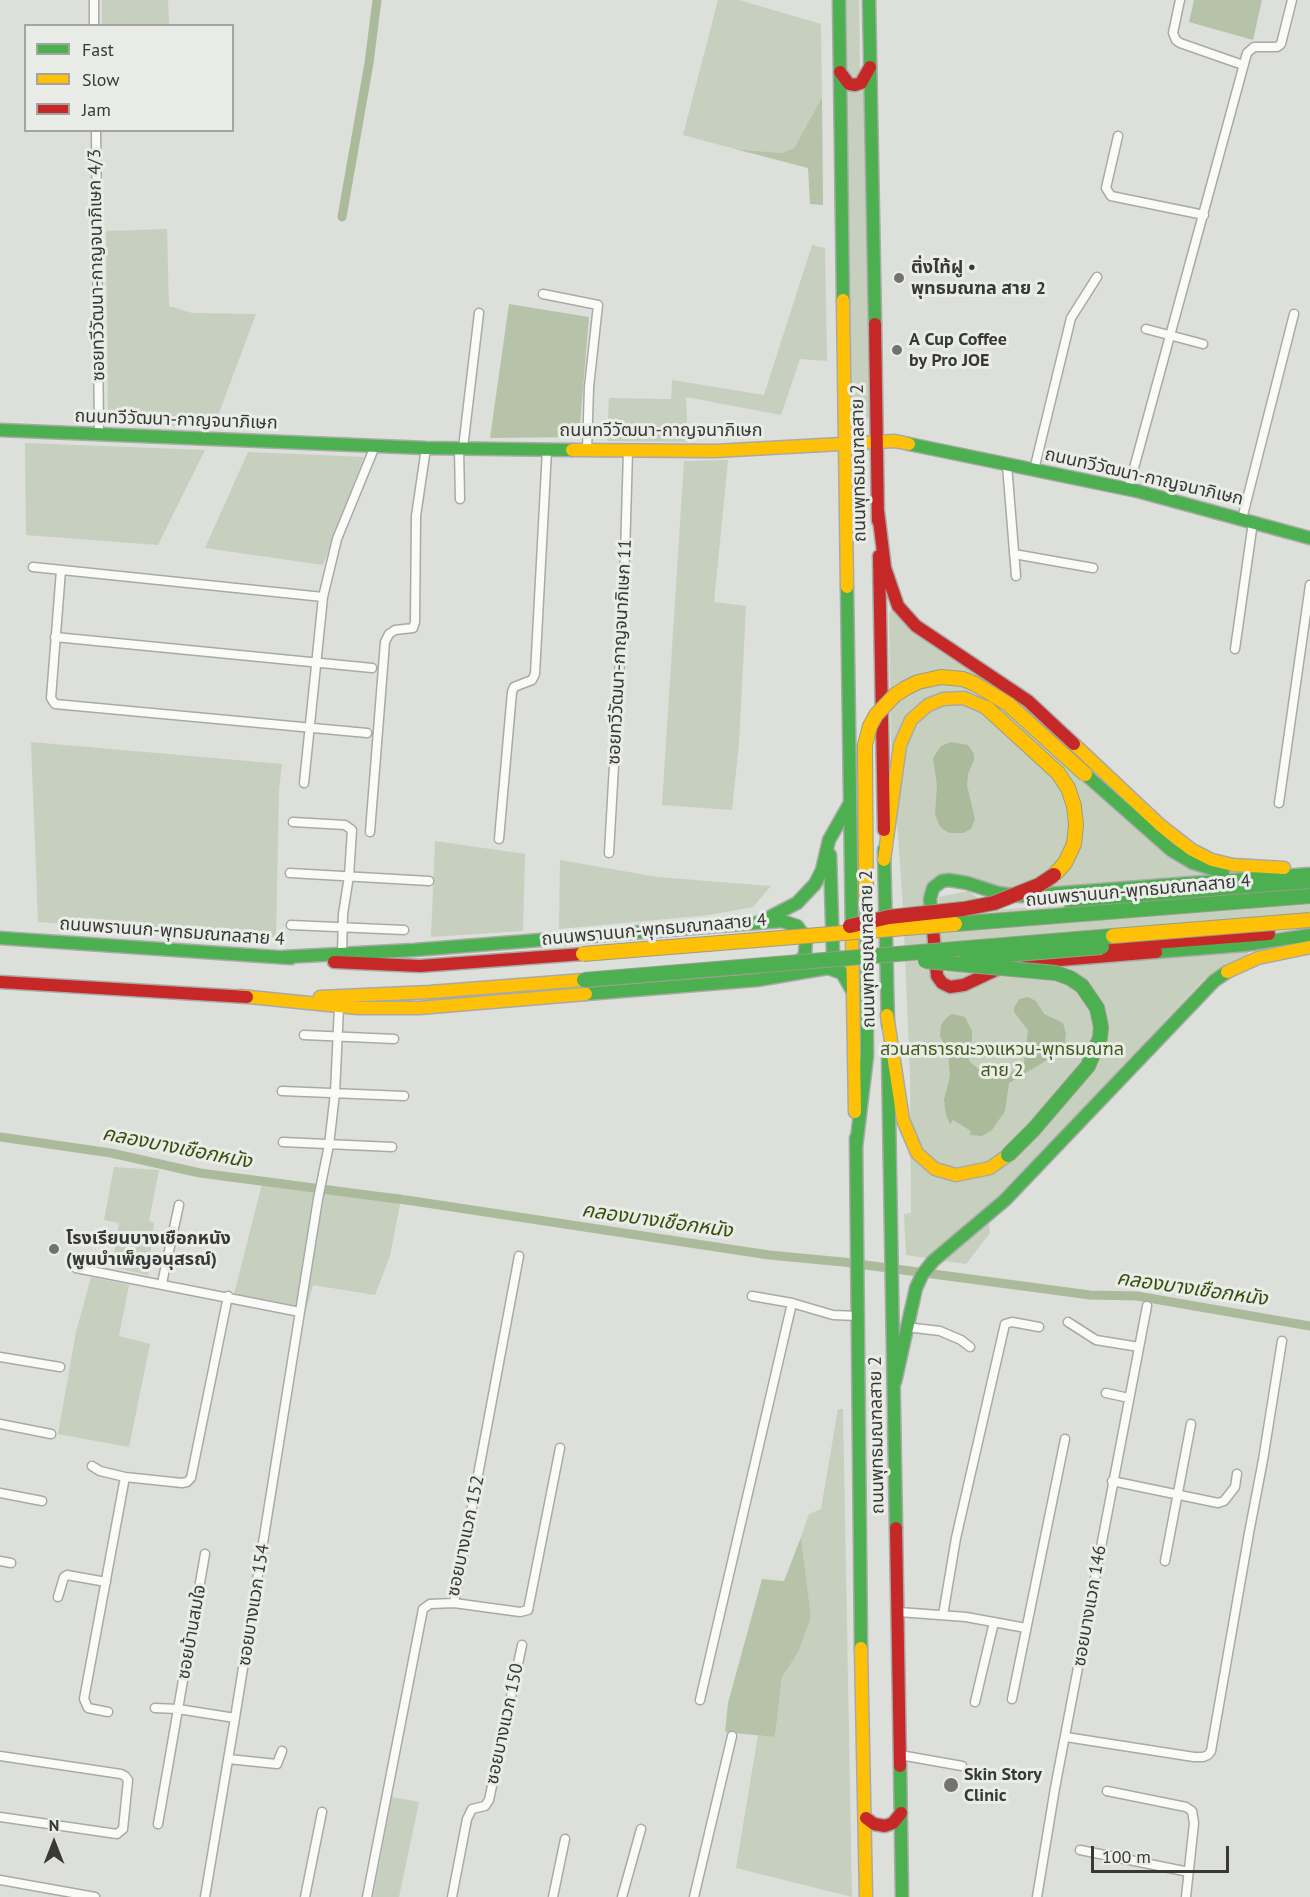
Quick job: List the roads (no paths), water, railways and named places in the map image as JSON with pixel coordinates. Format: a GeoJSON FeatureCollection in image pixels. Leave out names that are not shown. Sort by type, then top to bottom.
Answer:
{"type":"FeatureCollection","features":[{"type":"Feature","properties":{"kind":"main road","name":"ถนนพุทธมณฑลสาย 2"},"geometry":{"type":"LineString","coordinates":[[839,0],[866,1897]]}},
{"type":"Feature","properties":{"kind":"main road","name":"ถนนพุทธมณฑลสาย 2"},"geometry":{"type":"LineString","coordinates":[[869,0],[895,1382],[902,1897]]}},
{"type":"Feature","properties":{"kind":"main road"},"geometry":{"type":"LineString","coordinates":[[840,72],[849,84],[855,85],[861,83],[871,66]]}},
{"type":"Feature","properties":{"kind":"main road","name":"ถนนทวีวัฒนา-กาญจนาภิเษก"},"geometry":{"type":"LineString","coordinates":[[0,430],[426,448],[547,450],[715,450],[904,442],[1128,490],[1310,538]]}},
{"type":"Feature","properties":{"kind":"main road"},"geometry":{"type":"LineString","coordinates":[[878,512],[884,562],[890,585],[898,606],[916,626],[1028,701],[1160,825],[1192,850],[1212,860],[1239,866],[1310,868]]}},
{"type":"Feature","properties":{"kind":"main road"},"geometry":{"type":"LineString","coordinates":[[856,1147],[867,1056],[865,745],[870,726],[876,715],[886,703],[906,688],[918,682],[942,677],[963,679],[980,686],[1008,704],[1138,824],[1182,857],[1220,872],[1269,882]]}},
{"type":"Feature","properties":{"kind":"main road"},"geometry":{"type":"LineString","coordinates":[[819,935],[889,917],[994,903],[1039,885],[1060,870],[1070,855],[1076,834],[1074,806],[1068,788],[1058,774],[987,708],[964,698],[943,699],[921,710],[911,720],[900,745],[884,860]]}},
{"type":"Feature","properties":{"kind":"main road"},"geometry":{"type":"LineString","coordinates":[[736,925],[771,917],[804,897],[818,878],[829,840],[850,803]]}},
{"type":"Feature","properties":{"kind":"main road"},"geometry":{"type":"LineString","coordinates":[[829,840],[833,954],[853,992]]}},
{"type":"Feature","properties":{"kind":"main road"},"geometry":{"type":"LineString","coordinates":[[1017,919],[1310,874]]}},
{"type":"Feature","properties":{"kind":"main road"},"geometry":{"type":"LineString","coordinates":[[1308,939],[1023,963],[998,969],[957,986],[946,985],[937,976],[931,893],[933,888],[942,881],[957,881],[998,893],[1021,896],[1269,882],[1310,884]]}},
{"type":"Feature","properties":{"kind":"main road","name":"ถนนพรานนก-พุทธมณฑลสาย 4"},"geometry":{"type":"LineString","coordinates":[[0,938],[355,964],[412,966],[1310,896]]}},
{"type":"Feature","properties":{"kind":"main road"},"geometry":{"type":"LineString","coordinates":[[240,996],[380,996],[1310,920]]}},
{"type":"Feature","properties":{"kind":"main road"},"geometry":{"type":"LineString","coordinates":[[284,957],[342,955],[787,921],[802,932],[807,944],[804,958],[792,969],[773,977]]}},
{"type":"Feature","properties":{"kind":"main road"},"geometry":{"type":"LineString","coordinates":[[848,957],[895,962],[925,961],[1262,934],[1308,939]]}},
{"type":"Feature","properties":{"kind":"main road"},"geometry":{"type":"LineString","coordinates":[[895,1382],[916,1288],[929,1265],[1005,1200],[1214,981],[1233,968],[1308,939]]}},
{"type":"Feature","properties":{"kind":"main road"},"geometry":{"type":"LineString","coordinates":[[887,1015],[903,1120],[907,1132],[917,1154],[935,1169],[956,1175],[990,1168],[1008,1155],[1035,1129],[1088,1066],[1100,1038],[1101,1028],[1097,1008],[1082,986],[1070,978],[1056,973],[925,961]]}},
{"type":"Feature","properties":{"kind":"main road"},"geometry":{"type":"LineString","coordinates":[[0,981],[240,996],[379,1009],[440,1007],[773,977],[824,969],[840,971]]}},
{"type":"Feature","properties":{"kind":"main road"},"geometry":{"type":"LineString","coordinates":[[866,1818],[874,1824],[885,1826],[893,1823],[901,1813]]}},
{"type":"Feature","properties":{"kind":"street"},"geometry":{"type":"LineString","coordinates":[[94,0],[94,24]]}},
{"type":"Feature","properties":{"kind":"street"},"geometry":{"type":"LineString","coordinates":[[1180,0],[1173,33],[1176,40],[1243,65]]}},
{"type":"Feature","properties":{"kind":"street"},"geometry":{"type":"LineString","coordinates":[[1128,490],[1247,53],[1254,46],[1277,47],[1281,44],[1292,0]]}},
{"type":"Feature","properties":{"kind":"street","name":"ซอยทวีวัฒนา-กาญจนาภิเษก 4/3"},"geometry":{"type":"LineString","coordinates":[[96,132],[99,435]]}},
{"type":"Feature","properties":{"kind":"street"},"geometry":{"type":"LineString","coordinates":[[1118,136],[1106,188],[1111,196],[1204,215]]}},
{"type":"Feature","properties":{"kind":"street"},"geometry":{"type":"LineString","coordinates":[[1034,470],[1071,318],[1097,277]]}},
{"type":"Feature","properties":{"kind":"street"},"geometry":{"type":"LineString","coordinates":[[543,294],[598,305],[589,387],[587,450]]}},
{"type":"Feature","properties":{"kind":"street"},"geometry":{"type":"LineString","coordinates":[[460,499],[461,448],[479,313]]}},
{"type":"Feature","properties":{"kind":"street"},"geometry":{"type":"LineString","coordinates":[[1235,649],[1248,520],[1294,314]]}},
{"type":"Feature","properties":{"kind":"street"},"geometry":{"type":"LineString","coordinates":[[1146,329],[1203,344]]}},
{"type":"Feature","properties":{"kind":"street"},"geometry":{"type":"LineString","coordinates":[[304,783],[323,597],[337,539],[375,446]]}},
{"type":"Feature","properties":{"kind":"street"},"geometry":{"type":"LineString","coordinates":[[370,832],[386,642],[389,634],[395,630],[413,628],[415,622],[416,516],[426,448]]}},
{"type":"Feature","properties":{"kind":"street"},"geometry":{"type":"LineString","coordinates":[[499,839],[512,692],[514,687],[532,680],[536,674],[547,450]]}},
{"type":"Feature","properties":{"kind":"street","name":"ซอยทวีวัฒนา-กาญจนาภิเษก 11"},"geometry":{"type":"LineString","coordinates":[[609,853],[624,590],[628,451]]}},
{"type":"Feature","properties":{"kind":"street"},"geometry":{"type":"LineString","coordinates":[[1007,465],[1016,576]]}},
{"type":"Feature","properties":{"kind":"street"},"geometry":{"type":"LineString","coordinates":[[1014,555],[1093,568]]}},
{"type":"Feature","properties":{"kind":"street"},"geometry":{"type":"LineString","coordinates":[[33,567],[323,597]]}},
{"type":"Feature","properties":{"kind":"street"},"geometry":{"type":"LineString","coordinates":[[61,570],[51,698],[55,704],[367,733]]}},
{"type":"Feature","properties":{"kind":"street"},"geometry":{"type":"LineString","coordinates":[[1279,803],[1310,585]]}},
{"type":"Feature","properties":{"kind":"street"},"geometry":{"type":"LineString","coordinates":[[55,637],[372,668]]}},
{"type":"Feature","properties":{"kind":"street"},"geometry":{"type":"LineString","coordinates":[[293,822],[349,827],[352,836],[350,876],[342,927],[342,955]]}},
{"type":"Feature","properties":{"kind":"street"},"geometry":{"type":"LineString","coordinates":[[290,873],[429,881]]}},
{"type":"Feature","properties":{"kind":"street"},"geometry":{"type":"LineString","coordinates":[[291,925],[404,930]]}},
{"type":"Feature","properties":{"kind":"street","name":"ซอยบางแวก 154"},"geometry":{"type":"LineString","coordinates":[[205,1897],[329,1145],[335,1093],[339,1007]]}},
{"type":"Feature","properties":{"kind":"street"},"geometry":{"type":"LineString","coordinates":[[304,1035],[394,1040]]}},
{"type":"Feature","properties":{"kind":"street"},"geometry":{"type":"LineString","coordinates":[[282,1091],[404,1096]]}},
{"type":"Feature","properties":{"kind":"street"},"geometry":{"type":"LineString","coordinates":[[283,1143],[392,1147]]}},
{"type":"Feature","properties":{"kind":"street"},"geometry":{"type":"LineString","coordinates":[[162,1283],[179,1205]]}},
{"type":"Feature","properties":{"kind":"street","name":"ซอยบางแวก 152"},"geometry":{"type":"LineString","coordinates":[[367,1897],[423,1609],[430,1604],[454,1604],[519,1256]]}},
{"type":"Feature","properties":{"kind":"street"},"geometry":{"type":"LineString","coordinates":[[76,1268],[162,1283],[300,1312]]}},
{"type":"Feature","properties":{"kind":"street"},"geometry":{"type":"LineString","coordinates":[[92,1466],[100,1471],[125,1477],[182,1483],[191,1478],[228,1296]]}},
{"type":"Feature","properties":{"kind":"street"},"geometry":{"type":"LineString","coordinates":[[752,1296],[792,1303],[833,1315],[858,1316]]}},
{"type":"Feature","properties":{"kind":"street"},"geometry":{"type":"LineString","coordinates":[[700,1700],[792,1303]]}},
{"type":"Feature","properties":{"kind":"street","name":"ซอยบางแวก 146"},"geometry":{"type":"LineString","coordinates":[[1037,1897],[1147,1306]]}},
{"type":"Feature","properties":{"kind":"street"},"geometry":{"type":"LineString","coordinates":[[943,1615],[956,1538],[1005,1324],[1012,1322],[1039,1327]]}},
{"type":"Feature","properties":{"kind":"street"},"geometry":{"type":"LineString","coordinates":[[1068,1322],[1096,1340],[1139,1347]]}},
{"type":"Feature","properties":{"kind":"street"},"geometry":{"type":"LineString","coordinates":[[906,1327],[940,1331],[970,1347]]}},
{"type":"Feature","properties":{"kind":"street"},"geometry":{"type":"LineString","coordinates":[[1066,1737],[1194,1757],[1208,1755],[1211,1750],[1282,1341]]}},
{"type":"Feature","properties":{"kind":"street"},"geometry":{"type":"LineString","coordinates":[[0,1357],[60,1367]]}},
{"type":"Feature","properties":{"kind":"street"},"geometry":{"type":"LineString","coordinates":[[1106,1393],[1129,1398]]}},
{"type":"Feature","properties":{"kind":"street"},"geometry":{"type":"LineString","coordinates":[[0,1424],[51,1434]]}},
{"type":"Feature","properties":{"kind":"street"},"geometry":{"type":"LineString","coordinates":[[1165,1561],[1191,1424]]}},
{"type":"Feature","properties":{"kind":"street"},"geometry":{"type":"LineString","coordinates":[[1012,1699],[1065,1439]]}},
{"type":"Feature","properties":{"kind":"street"},"geometry":{"type":"LineString","coordinates":[[454,1604],[520,1612],[528,1610],[560,1448]]}},
{"type":"Feature","properties":{"kind":"street"},"geometry":{"type":"LineString","coordinates":[[1113,1481],[1212,1502],[1222,1502],[1235,1487],[1237,1474]]}},
{"type":"Feature","properties":{"kind":"street"},"geometry":{"type":"LineString","coordinates":[[108,1712],[88,1708],[84,1699],[125,1477]]}},
{"type":"Feature","properties":{"kind":"street"},"geometry":{"type":"LineString","coordinates":[[0,1493],[42,1502]]}},
{"type":"Feature","properties":{"kind":"street","name":"ซอยบ้านสมใจ"},"geometry":{"type":"LineString","coordinates":[[158,1824],[205,1554]]}},
{"type":"Feature","properties":{"kind":"street"},"geometry":{"type":"LineString","coordinates":[[0,1561],[11,1563]]}},
{"type":"Feature","properties":{"kind":"street"},"geometry":{"type":"LineString","coordinates":[[58,1597],[64,1577],[67,1575],[106,1582]]}},
{"type":"Feature","properties":{"kind":"street"},"geometry":{"type":"LineString","coordinates":[[899,1612],[943,1615],[1026,1628]]}},
{"type":"Feature","properties":{"kind":"street"},"geometry":{"type":"LineString","coordinates":[[975,1702],[994,1622]]}},
{"type":"Feature","properties":{"kind":"street","name":"ซอยบางแวก 150"},"geometry":{"type":"LineString","coordinates":[[452,1897],[467,1819],[472,1809],[485,1806],[489,1800],[522,1645]]}},
{"type":"Feature","properties":{"kind":"street"},"geometry":{"type":"LineString","coordinates":[[155,1708],[178,1709],[235,1719]]}},
{"type":"Feature","properties":{"kind":"street"},"geometry":{"type":"LineString","coordinates":[[694,1897],[732,1736]]}},
{"type":"Feature","properties":{"kind":"street"},"geometry":{"type":"LineString","coordinates":[[228,1759],[277,1764],[282,1750]]}},
{"type":"Feature","properties":{"kind":"street"},"geometry":{"type":"LineString","coordinates":[[900,1755],[962,1766]]}},
{"type":"Feature","properties":{"kind":"street"},"geometry":{"type":"LineString","coordinates":[[0,1756],[122,1774],[128,1780],[123,1829],[117,1834],[0,1817]]}},
{"type":"Feature","properties":{"kind":"street"},"geometry":{"type":"LineString","coordinates":[[1107,1791],[1186,1807],[1192,1811],[1194,1823],[1186,1897]]}},
{"type":"Feature","properties":{"kind":"street"},"geometry":{"type":"LineString","coordinates":[[305,1897],[322,1812]]}},
{"type":"Feature","properties":{"kind":"street"},"geometry":{"type":"LineString","coordinates":[[622,1897],[641,1828]]}},
{"type":"Feature","properties":{"kind":"street"},"geometry":{"type":"LineString","coordinates":[[553,1897],[565,1839]]}},
{"type":"Feature","properties":{"kind":"street"},"geometry":{"type":"LineString","coordinates":[[1080,1850],[1189,1872]]}},
{"type":"Feature","properties":{"kind":"street"},"geometry":{"type":"LineString","coordinates":[[0,1880],[41,1893],[95,1897]]}},
{"type":"Feature","properties":{"kind":"waterway"},"geometry":{"type":"LineString","coordinates":[[342,217],[369,63],[377,0]]}},
{"type":"Feature","properties":{"kind":"waterway","name":"คลองบางเชือกหนัง"},"geometry":{"type":"LineString","coordinates":[[0,1137],[111,1153],[200,1173],[413,1201],[769,1255],[843,1262],[1090,1295],[1137,1296],[1310,1326]]}},
{"type":"Feature","properties":{"kind":"place","name":"ติ่งไท้ฝู • พุทธมณฑล สาย 2"},"geometry":{"type":"Point","coordinates":[899,278]}},
{"type":"Feature","properties":{"kind":"place","name":"A Cup Coffee by Pro JOE"},"geometry":{"type":"Point","coordinates":[897,350]}},
{"type":"Feature","properties":{"kind":"place","name":"โรงเรียนบางเชือกหนัง (พูนบำเพ็ญอนุสรณ์)"},"geometry":{"type":"Point","coordinates":[54,1249]}},
{"type":"Feature","properties":{"kind":"place","name":"Skin Story Clinic"},"geometry":{"type":"Point","coordinates":[951,1785]}},
{"type":"Feature","properties":{"kind":"park label","name":"สวนสาธารณะวงแหวน-พุทธมณฑล สาย 2"},"geometry":{"type":"Point","coordinates":[1002,1060]}}]}
